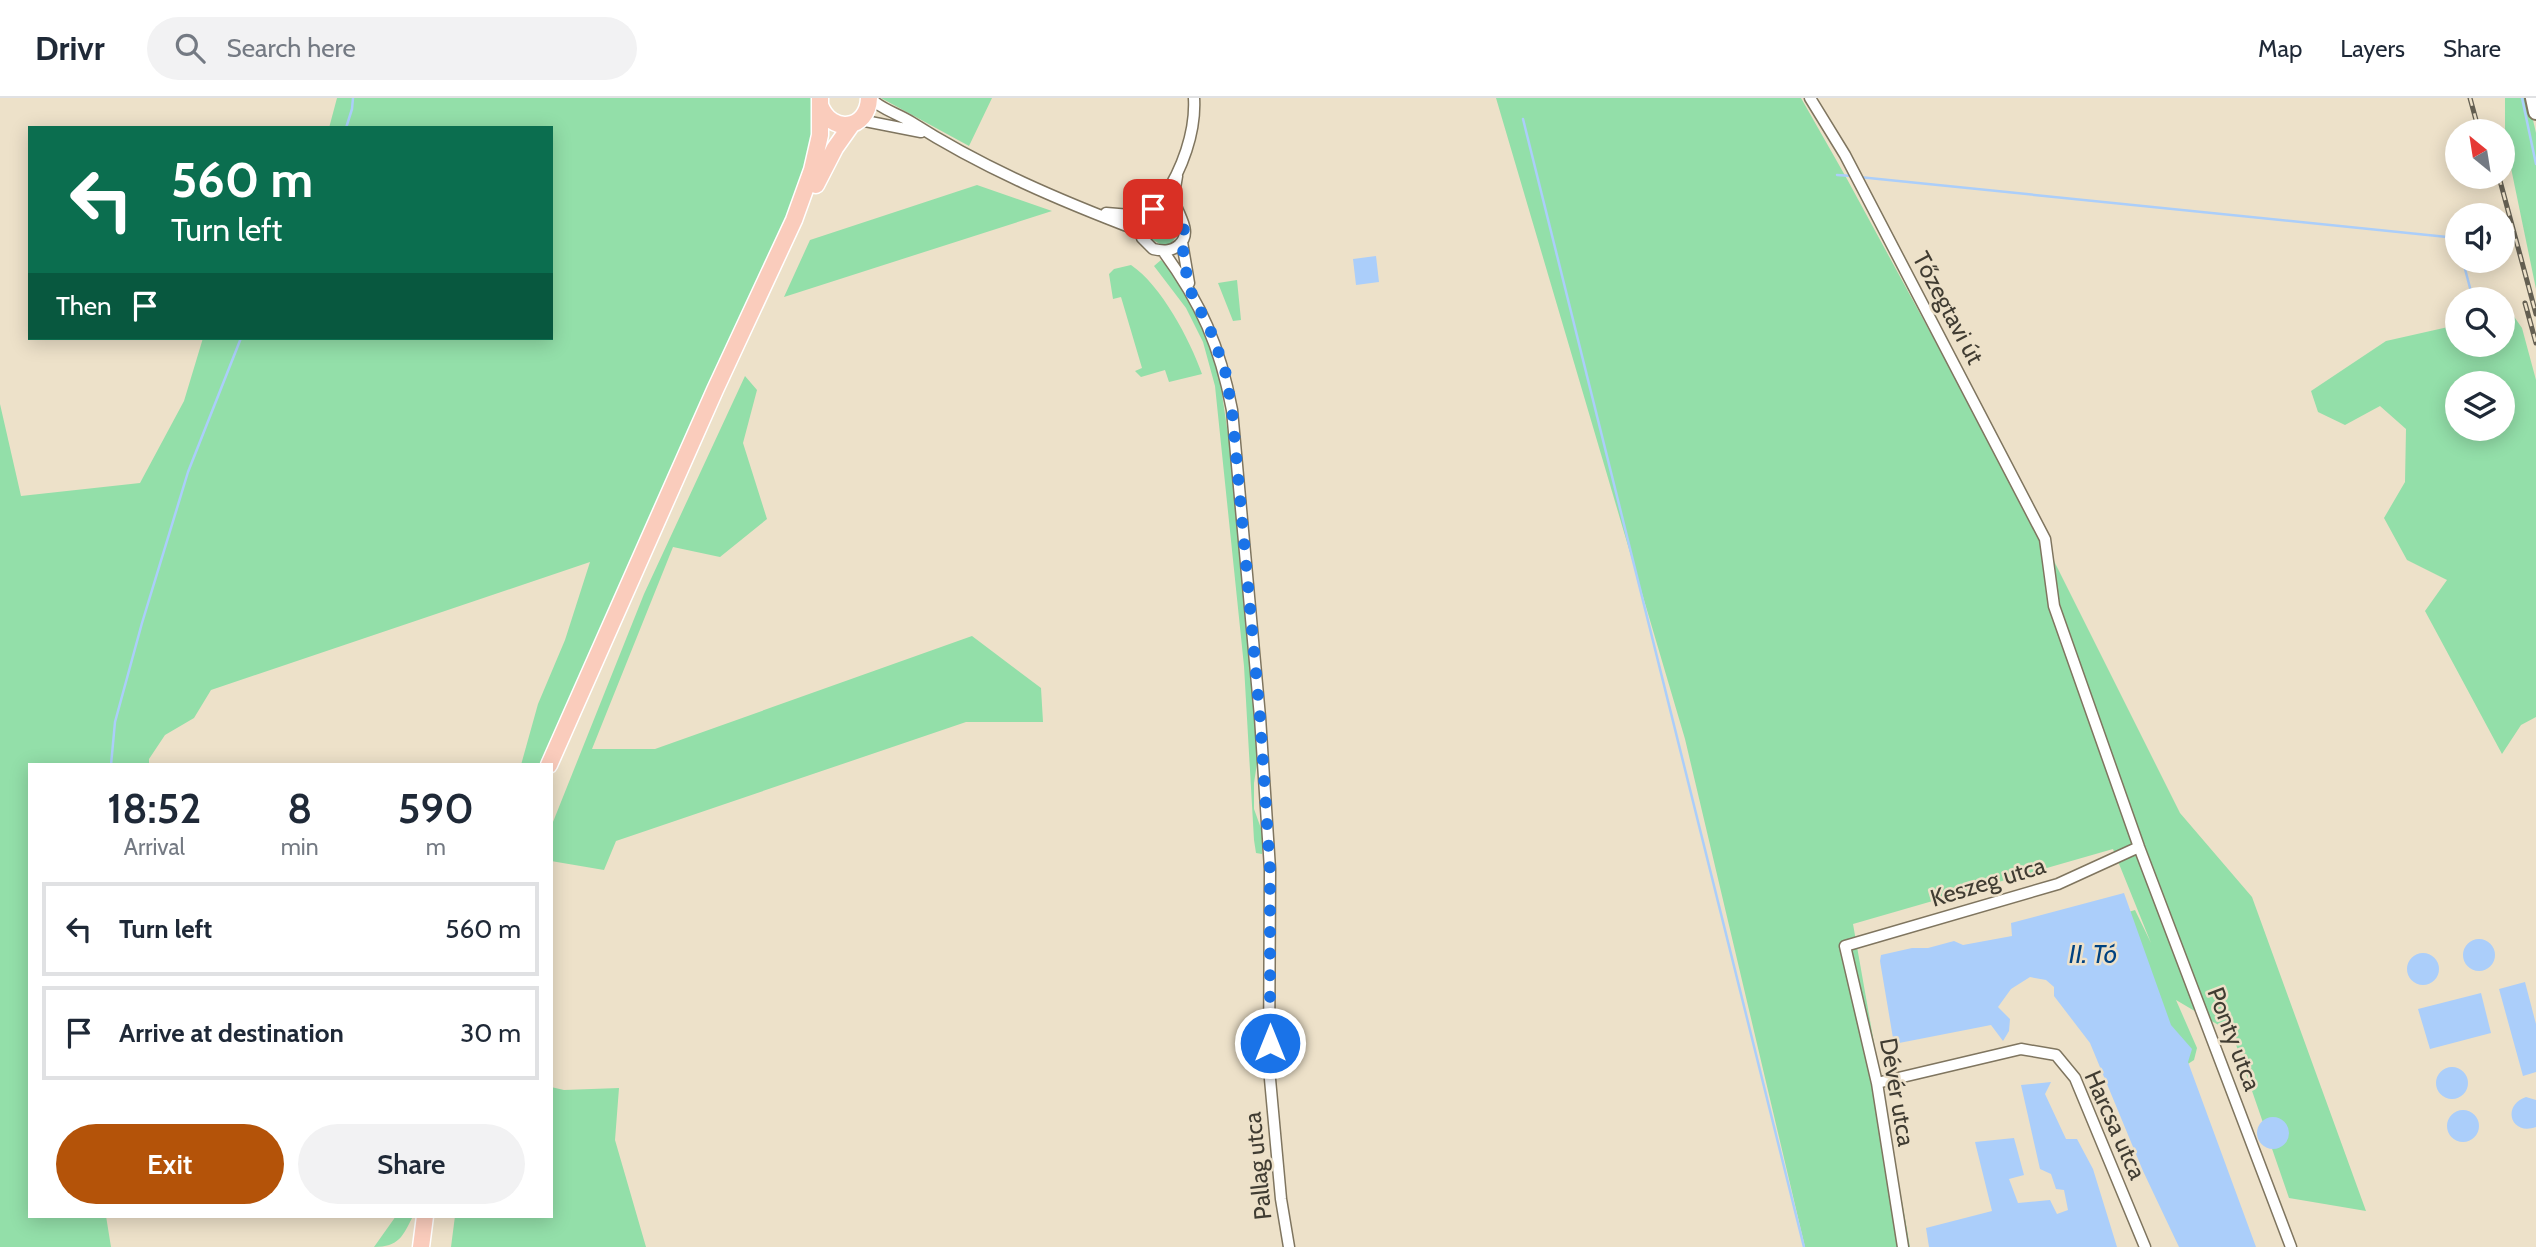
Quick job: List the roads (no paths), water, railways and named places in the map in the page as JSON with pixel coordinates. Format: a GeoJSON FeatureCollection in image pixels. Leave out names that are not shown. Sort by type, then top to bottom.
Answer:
{"type":"FeatureCollection","features":[{"type":"Feature","properties":{"kind":"main road"},"geometry":{"type":"LineString","coordinates":[[794,220],[813,191],[835,148],[865,113],[869,98]]}},
{"type":"Feature","properties":{"kind":"main road"},"geometry":{"type":"LineString","coordinates":[[820,101],[823,113],[836,124],[856,122]]}},
{"type":"Feature","properties":{"kind":"main road"},"geometry":{"type":"LineString","coordinates":[[550,763],[715,390],[794,220],[812,170],[820,135],[820,101]]}},
{"type":"Feature","properties":{"kind":"main road"},"geometry":{"type":"LineString","coordinates":[[421,1247],[425,1218]]}},
{"type":"Feature","properties":{"kind":"street"},"geometry":{"type":"LineString","coordinates":[[869,98],[879,107],[908,120],[926,133],[1011,177],[1084,210],[1140,231]]}},
{"type":"Feature","properties":{"kind":"street"},"geometry":{"type":"LineString","coordinates":[[1084,210],[1143,216],[1163,199],[1191,138],[1194,98]]}},
{"type":"Feature","properties":{"kind":"street","name":"Tőzegtavi út"},"geometry":{"type":"LineString","coordinates":[[1810,98],[1850,166],[2045,539],[2054,606],[2139,847]]}},
{"type":"Feature","properties":{"kind":"street"},"geometry":{"type":"LineString","coordinates":[[2533,98],[2536,112]]}},
{"type":"Feature","properties":{"kind":"street"},"geometry":{"type":"LineString","coordinates":[[856,122],[926,133]]}},
{"type":"Feature","properties":{"kind":"street"},"geometry":{"type":"LineString","coordinates":[[1143,216],[1140,231],[1147,244],[1163,251],[1182,242],[1185,231],[1174,199],[1178,169]]}},
{"type":"Feature","properties":{"kind":"street"},"geometry":{"type":"LineString","coordinates":[[1153,209],[1172,211],[1180,216]]}},
{"type":"Feature","properties":{"kind":"street","name":"Pallag utca"},"geometry":{"type":"LineString","coordinates":[[1182,242],[1191,292]]}},
{"type":"Feature","properties":{"kind":"street","name":"Pallag utca"},"geometry":{"type":"LineString","coordinates":[[1163,251],[1191,292],[1212,334],[1225,370],[1232,410],[1260,717],[1270,869],[1269,1068],[1281,1199],[1289,1247]]}},
{"type":"Feature","properties":{"kind":"street","name":"Keszeg utca"},"geometry":{"type":"LineString","coordinates":[[1845,946],[2058,884],[2139,847]]}},
{"type":"Feature","properties":{"kind":"street","name":"Ponty utca"},"geometry":{"type":"LineString","coordinates":[[2139,847],[2291,1247]]}},
{"type":"Feature","properties":{"kind":"street","name":"Dévér utca"},"geometry":{"type":"LineString","coordinates":[[1845,946],[1877,1083],[1903,1247]]}},
{"type":"Feature","properties":{"kind":"street","name":"Harcsa utca"},"geometry":{"type":"LineString","coordinates":[[1877,1083],[2021,1049],[2056,1055],[2075,1078],[2145,1247]]}},
{"type":"Feature","properties":{"kind":"water"},"geometry":{"type":"Polygon","coordinates":[[[1376,256],[1379,282],[1356,285],[1353,259],[1376,256]]]}},
{"type":"Feature","properties":{"kind":"water","name":"II. Tó"},"geometry":{"type":"Polygon","coordinates":[[[2124,893],[2171,1025],[2192,1049],[2188,1062],[2256,1247],[2179,1247],[2143,1171],[2090,1043],[2054,996],[2054,987],[2046,980],[2030,977],[2011,989],[1998,1007],[2010,1019],[2009,1031],[2003,1041],[1991,1025],[1894,1044],[1881,955],[1954,941],[1963,945],[2012,936],[2011,923],[2124,893]]]}},
{"type":"Feature","properties":{"kind":"water"},"geometry":{"type":"Polygon","coordinates":[[[2479,939],[2490,944],[2495,955],[2490,966],[2479,971],[2468,966],[2463,955],[2468,944],[2479,939]]]}},
{"type":"Feature","properties":{"kind":"water"},"geometry":{"type":"Polygon","coordinates":[[[2423,953],[2434,958],[2439,969],[2434,980],[2423,985],[2412,980],[2407,969],[2412,958],[2423,953]]]}},
{"type":"Feature","properties":{"kind":"water"},"geometry":{"type":"Polygon","coordinates":[[[2525,982],[2536,1024],[2536,1072],[2523,1076],[2499,989],[2525,982]]]}},
{"type":"Feature","properties":{"kind":"water"},"geometry":{"type":"Polygon","coordinates":[[[2481,993],[2491,1033],[2430,1049],[2418,1009],[2481,993]]]}},
{"type":"Feature","properties":{"kind":"water"},"geometry":{"type":"Polygon","coordinates":[[[2452,1067],[2463,1072],[2468,1083],[2463,1094],[2452,1099],[2441,1094],[2436,1083],[2441,1072],[2452,1067]]]}},
{"type":"Feature","properties":{"kind":"water"},"geometry":{"type":"Polygon","coordinates":[[[2051,1082],[2045,1094],[2066,1139],[2077,1139],[2093,1169],[2117,1247],[1929,1247],[1926,1228],[1992,1211],[1975,1142],[2014,1138],[2024,1175],[2009,1179],[2018,1203],[2050,1200],[2057,1214],[2068,1210],[2064,1190],[2056,1189],[2051,1174],[2040,1169],[2021,1085],[2051,1082]]]}},
{"type":"Feature","properties":{"kind":"water"},"geometry":{"type":"Polygon","coordinates":[[[2526,1097],[2536,1100],[2536,1127],[2527,1129],[2515,1124],[2512,1119],[2514,1107],[2526,1097]]]}},
{"type":"Feature","properties":{"kind":"water"},"geometry":{"type":"Polygon","coordinates":[[[2463,1110],[2474,1115],[2479,1126],[2474,1137],[2463,1142],[2452,1137],[2447,1126],[2452,1115],[2463,1110]]]}},
{"type":"Feature","properties":{"kind":"water"},"geometry":{"type":"Polygon","coordinates":[[[2273,1117],[2284,1122],[2289,1133],[2284,1144],[2273,1149],[2262,1144],[2257,1133],[2262,1122],[2273,1117]]]}},
{"type":"Feature","properties":{"kind":"waterway"},"geometry":{"type":"LineString","coordinates":[[347,126],[353,98]]}},
{"type":"Feature","properties":{"kind":"waterway"},"geometry":{"type":"LineString","coordinates":[[2522,98],[2536,164]]}},
{"type":"Feature","properties":{"kind":"waterway"},"geometry":{"type":"LineString","coordinates":[[1523,119],[1804,1247]]}},
{"type":"Feature","properties":{"kind":"waterway"},"geometry":{"type":"LineString","coordinates":[[1837,175],[1852,176]]}},
{"type":"Feature","properties":{"kind":"waterway"},"geometry":{"type":"LineString","coordinates":[[1859,177],[2445,237]]}},
{"type":"Feature","properties":{"kind":"waterway"},"geometry":{"type":"LineString","coordinates":[[2466,273],[2470,287]]}},
{"type":"Feature","properties":{"kind":"waterway"},"geometry":{"type":"LineString","coordinates":[[111,763],[115,722],[188,472],[240,340]]}},
{"type":"Feature","properties":{"kind":"railway"},"geometry":{"type":"LineString","coordinates":[[2470,98],[2476,119]]}},
{"type":"Feature","properties":{"kind":"railway"},"geometry":{"type":"LineString","coordinates":[[2502,189],[2536,314]]}},
{"type":"Feature","properties":{"kind":"railway"},"geometry":{"type":"LineString","coordinates":[[2525,303],[2536,343]]}}]}
